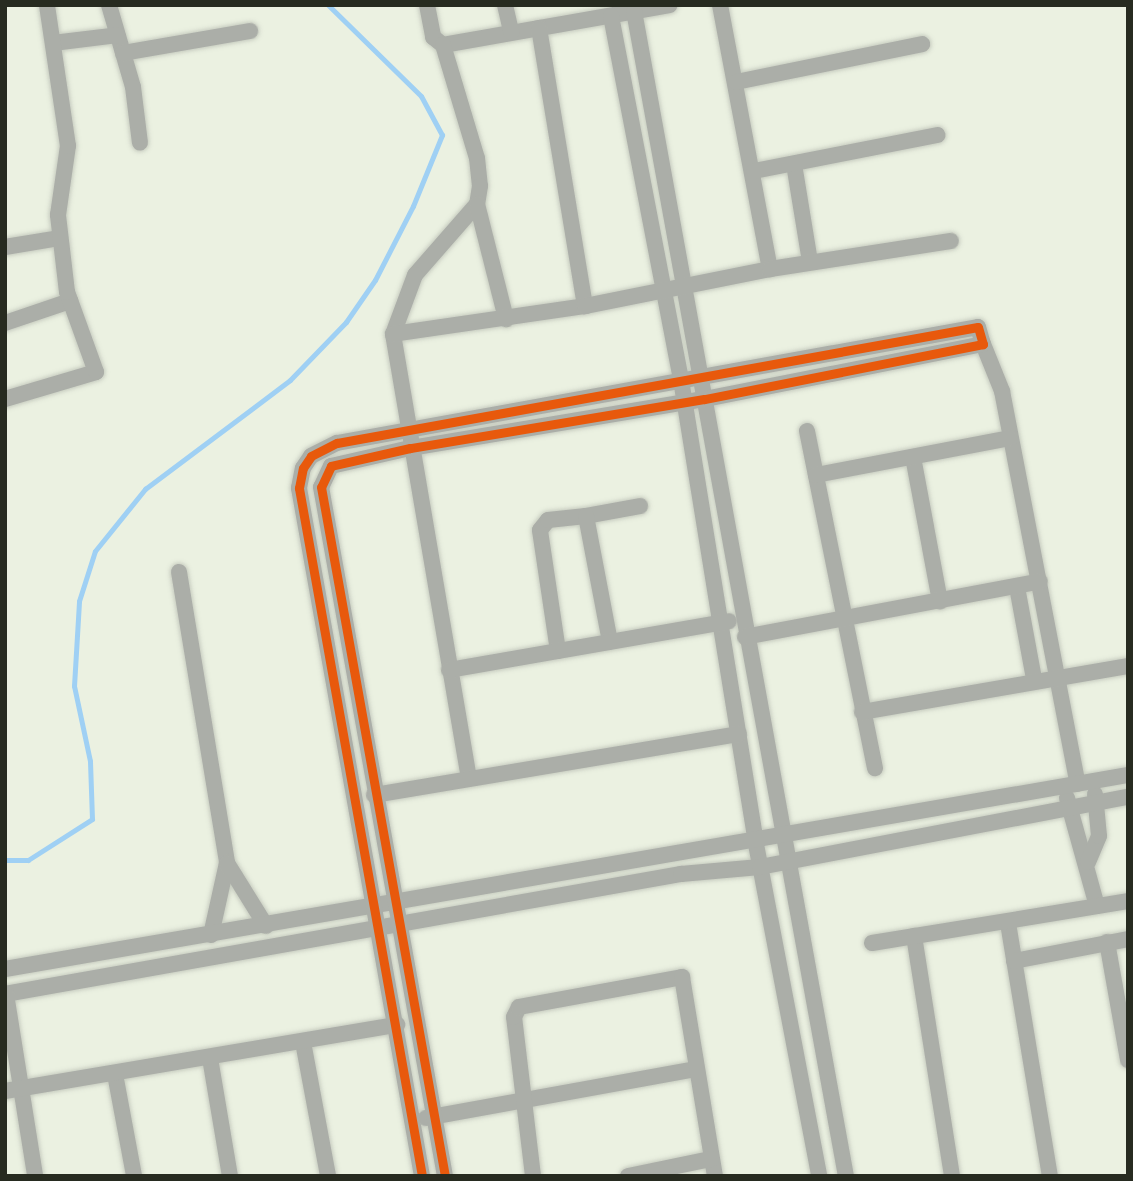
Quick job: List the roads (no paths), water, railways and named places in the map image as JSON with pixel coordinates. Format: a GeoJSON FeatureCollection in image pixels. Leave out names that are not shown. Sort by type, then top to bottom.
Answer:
{"type":"FeatureCollection","features":[{"type":"Feature","properties":{"kind":"street"},"geometry":{"type":"LineString","coordinates":[[5,399],[96,372],[70,301],[60,238],[58,215],[68,146],[47,5]]}},
{"type":"Feature","properties":{"kind":"street"},"geometry":{"type":"LineString","coordinates":[[109,5],[123,53],[140,142]]}},
{"type":"Feature","properties":{"kind":"street"},"geometry":{"type":"LineString","coordinates":[[426,5],[433,37],[443,45],[477,158],[477,204],[506,319]]}},
{"type":"Feature","properties":{"kind":"street"},"geometry":{"type":"LineString","coordinates":[[505,5],[510,32]]}},
{"type":"Feature","properties":{"kind":"street"},"geometry":{"type":"LineString","coordinates":[[720,5],[754,171],[770,269]]}},
{"type":"Feature","properties":{"kind":"street"},"geometry":{"type":"LineString","coordinates":[[443,45],[539,28],[589,12],[611,16],[666,6]]}},
{"type":"Feature","properties":{"kind":"street"},"geometry":{"type":"LineString","coordinates":[[634,11],[682,287],[693,390],[732,621],[745,637],[769,837],[819,1176]]}},
{"type":"Feature","properties":{"kind":"street"},"geometry":{"type":"LineString","coordinates":[[611,16],[662,291],[693,390],[732,621],[739,734],[769,837],[846,1176]]}},
{"type":"Feature","properties":{"kind":"street"},"geometry":{"type":"LineString","coordinates":[[539,28],[585,306]]}},
{"type":"Feature","properties":{"kind":"street"},"geometry":{"type":"LineString","coordinates":[[123,53],[250,32]]}},
{"type":"Feature","properties":{"kind":"street"},"geometry":{"type":"LineString","coordinates":[[53,43],[118,35]]}},
{"type":"Feature","properties":{"kind":"street"},"geometry":{"type":"LineString","coordinates":[[736,82],[922,44]]}},
{"type":"Feature","properties":{"kind":"street"},"geometry":{"type":"LineString","coordinates":[[754,171],[937,135]]}},
{"type":"Feature","properties":{"kind":"street"},"geometry":{"type":"LineString","coordinates":[[794,164],[810,262]]}},
{"type":"Feature","properties":{"kind":"street"},"geometry":{"type":"LineString","coordinates":[[469,779],[410,448],[393,334],[415,275],[477,204]]}},
{"type":"Feature","properties":{"kind":"street"},"geometry":{"type":"LineString","coordinates":[[5,247],[60,238]]}},
{"type":"Feature","properties":{"kind":"street"},"geometry":{"type":"LineString","coordinates":[[393,334],[585,306],[770,269],[951,241]]}},
{"type":"Feature","properties":{"kind":"street"},"geometry":{"type":"LineString","coordinates":[[5,323],[70,301]]}},
{"type":"Feature","properties":{"kind":"street"},"geometry":{"type":"LineString","coordinates":[[445,1176],[396,904],[373,795],[321,487],[331,466],[978,327],[1002,391],[1078,784],[1069,808],[1076,840],[1088,862],[1097,906]]}},
{"type":"Feature","properties":{"kind":"street"},"geometry":{"type":"LineString","coordinates":[[422,1176],[377,907],[299,488],[311,456],[337,443],[407,429],[693,390],[983,344]]}},
{"type":"Feature","properties":{"kind":"street"},"geometry":{"type":"LineString","coordinates":[[807,431],[842,618],[875,768]]}},
{"type":"Feature","properties":{"kind":"street"},"geometry":{"type":"LineString","coordinates":[[816,475],[1010,438]]}},
{"type":"Feature","properties":{"kind":"street"},"geometry":{"type":"LineString","coordinates":[[913,457],[940,601]]}},
{"type":"Feature","properties":{"kind":"street"},"geometry":{"type":"LineString","coordinates":[[558,651],[540,530],[548,520],[640,506]]}},
{"type":"Feature","properties":{"kind":"street"},"geometry":{"type":"LineString","coordinates":[[586,516],[610,642]]}},
{"type":"Feature","properties":{"kind":"street"},"geometry":{"type":"LineString","coordinates":[[179,572],[227,863],[211,935]]}},
{"type":"Feature","properties":{"kind":"street"},"geometry":{"type":"LineString","coordinates":[[745,637],[1040,582]]}},
{"type":"Feature","properties":{"kind":"street"},"geometry":{"type":"LineString","coordinates":[[1017,587],[1034,680]]}},
{"type":"Feature","properties":{"kind":"street"},"geometry":{"type":"LineString","coordinates":[[449,670],[732,621]]}},
{"type":"Feature","properties":{"kind":"street"},"geometry":{"type":"LineString","coordinates":[[862,712],[1057,676],[1128,666]]}},
{"type":"Feature","properties":{"kind":"street"},"geometry":{"type":"LineString","coordinates":[[373,795],[739,734]]}},
{"type":"Feature","properties":{"kind":"street"},"geometry":{"type":"LineString","coordinates":[[5,969],[396,904],[1128,775]]}},
{"type":"Feature","properties":{"kind":"street"},"geometry":{"type":"LineString","coordinates":[[1078,784],[1097,803],[1100,836],[1088,862]]}},
{"type":"Feature","properties":{"kind":"street"},"geometry":{"type":"LineString","coordinates":[[35,1176],[12,1090],[5,994],[681,874],[774,864],[1128,797]]}},
{"type":"Feature","properties":{"kind":"street"},"geometry":{"type":"LineString","coordinates":[[227,863],[266,926]]}},
{"type":"Feature","properties":{"kind":"street"},"geometry":{"type":"LineString","coordinates":[[872,943],[1008,923],[1128,901]]}},
{"type":"Feature","properties":{"kind":"street"},"geometry":{"type":"LineString","coordinates":[[1008,923],[1050,1176]]}},
{"type":"Feature","properties":{"kind":"street"},"geometry":{"type":"LineString","coordinates":[[914,936],[952,1176]]}},
{"type":"Feature","properties":{"kind":"street"},"geometry":{"type":"LineString","coordinates":[[1014,961],[1128,939]]}},
{"type":"Feature","properties":{"kind":"street"},"geometry":{"type":"LineString","coordinates":[[1107,942],[1128,1060]]}},
{"type":"Feature","properties":{"kind":"street"},"geometry":{"type":"LineString","coordinates":[[29,965],[32,989]]}},
{"type":"Feature","properties":{"kind":"street"},"geometry":{"type":"LineString","coordinates":[[533,1176],[514,1017],[526,1004],[682,977],[715,1176]]}},
{"type":"Feature","properties":{"kind":"street"},"geometry":{"type":"LineString","coordinates":[[12,1090],[397,1025]]}},
{"type":"Feature","properties":{"kind":"street"},"geometry":{"type":"LineString","coordinates":[[303,1042],[328,1176]]}},
{"type":"Feature","properties":{"kind":"street"},"geometry":{"type":"LineString","coordinates":[[210,1058],[230,1176]]}},
{"type":"Feature","properties":{"kind":"street"},"geometry":{"type":"LineString","coordinates":[[413,1120],[696,1069]]}},
{"type":"Feature","properties":{"kind":"street"},"geometry":{"type":"LineString","coordinates":[[115,1074],[134,1176]]}},
{"type":"Feature","properties":{"kind":"street"},"geometry":{"type":"LineString","coordinates":[[628,1176],[711,1159]]}},
{"type":"Feature","properties":{"kind":"waterway"},"geometry":{"type":"LineString","coordinates":[[5,860],[28,860],[92,819],[90,761],[74,686],[79,601],[95,551],[145,489],[290,380],[346,322],[375,280],[413,206],[442,135],[421,96],[328,5]]}}]}
